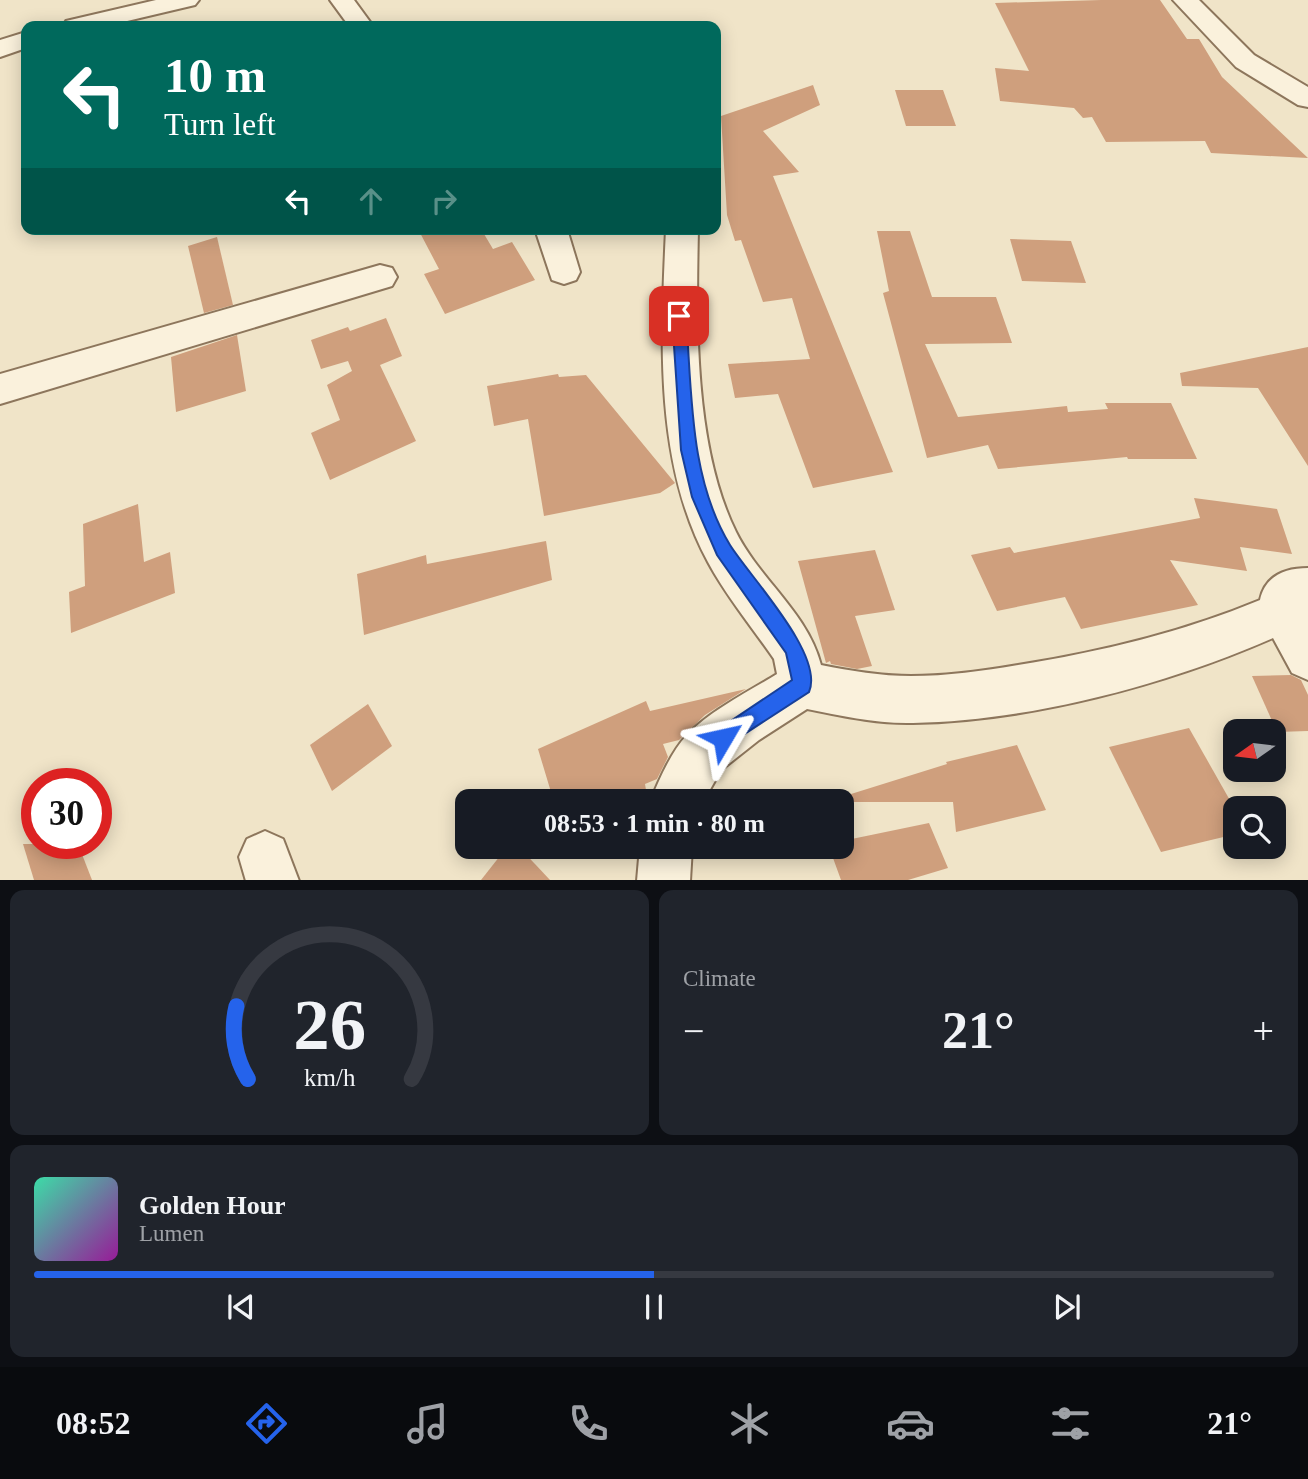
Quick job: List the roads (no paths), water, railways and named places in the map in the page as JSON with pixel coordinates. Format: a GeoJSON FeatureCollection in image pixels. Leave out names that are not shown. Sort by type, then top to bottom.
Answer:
{"type":"FeatureCollection","features":[{"type":"Feature","properties":{"kind":"street"},"geometry":{"type":"LineString","coordinates":[[97,21],[187,0]]}},
{"type":"Feature","properties":{"kind":"street"},"geometry":{"type":"LineString","coordinates":[[342,0],[357,21]]}},
{"type":"Feature","properties":{"kind":"street"},"geometry":{"type":"LineString","coordinates":[[1185,0],[1245,61],[1308,99]]}},
{"type":"Feature","properties":{"kind":"street"},"geometry":{"type":"LineString","coordinates":[[0,49],[21,42]]}},
{"type":"Feature","properties":{"kind":"street"},"geometry":{"type":"LineString","coordinates":[[553,235],[564,271]]}},
{"type":"Feature","properties":{"kind":"street"},"geometry":{"type":"LineString","coordinates":[[682,235],[679,316],[689,450],[700,497],[723,549],[794,649],[803,685]]}},
{"type":"Feature","properties":{"kind":"street"},"geometry":{"type":"LineString","coordinates":[[0,389],[380,277]]}},
{"type":"Feature","properties":{"kind":"street"},"geometry":{"type":"LineString","coordinates":[[683,789],[704,753],[742,723],[803,685],[857,696],[911,700],[970,696],[1069,680],[1219,639],[1296,600],[1308,657]]}},
{"type":"Feature","properties":{"kind":"street"},"geometry":{"type":"LineString","coordinates":[[663,880],[665,859]]}}]}
